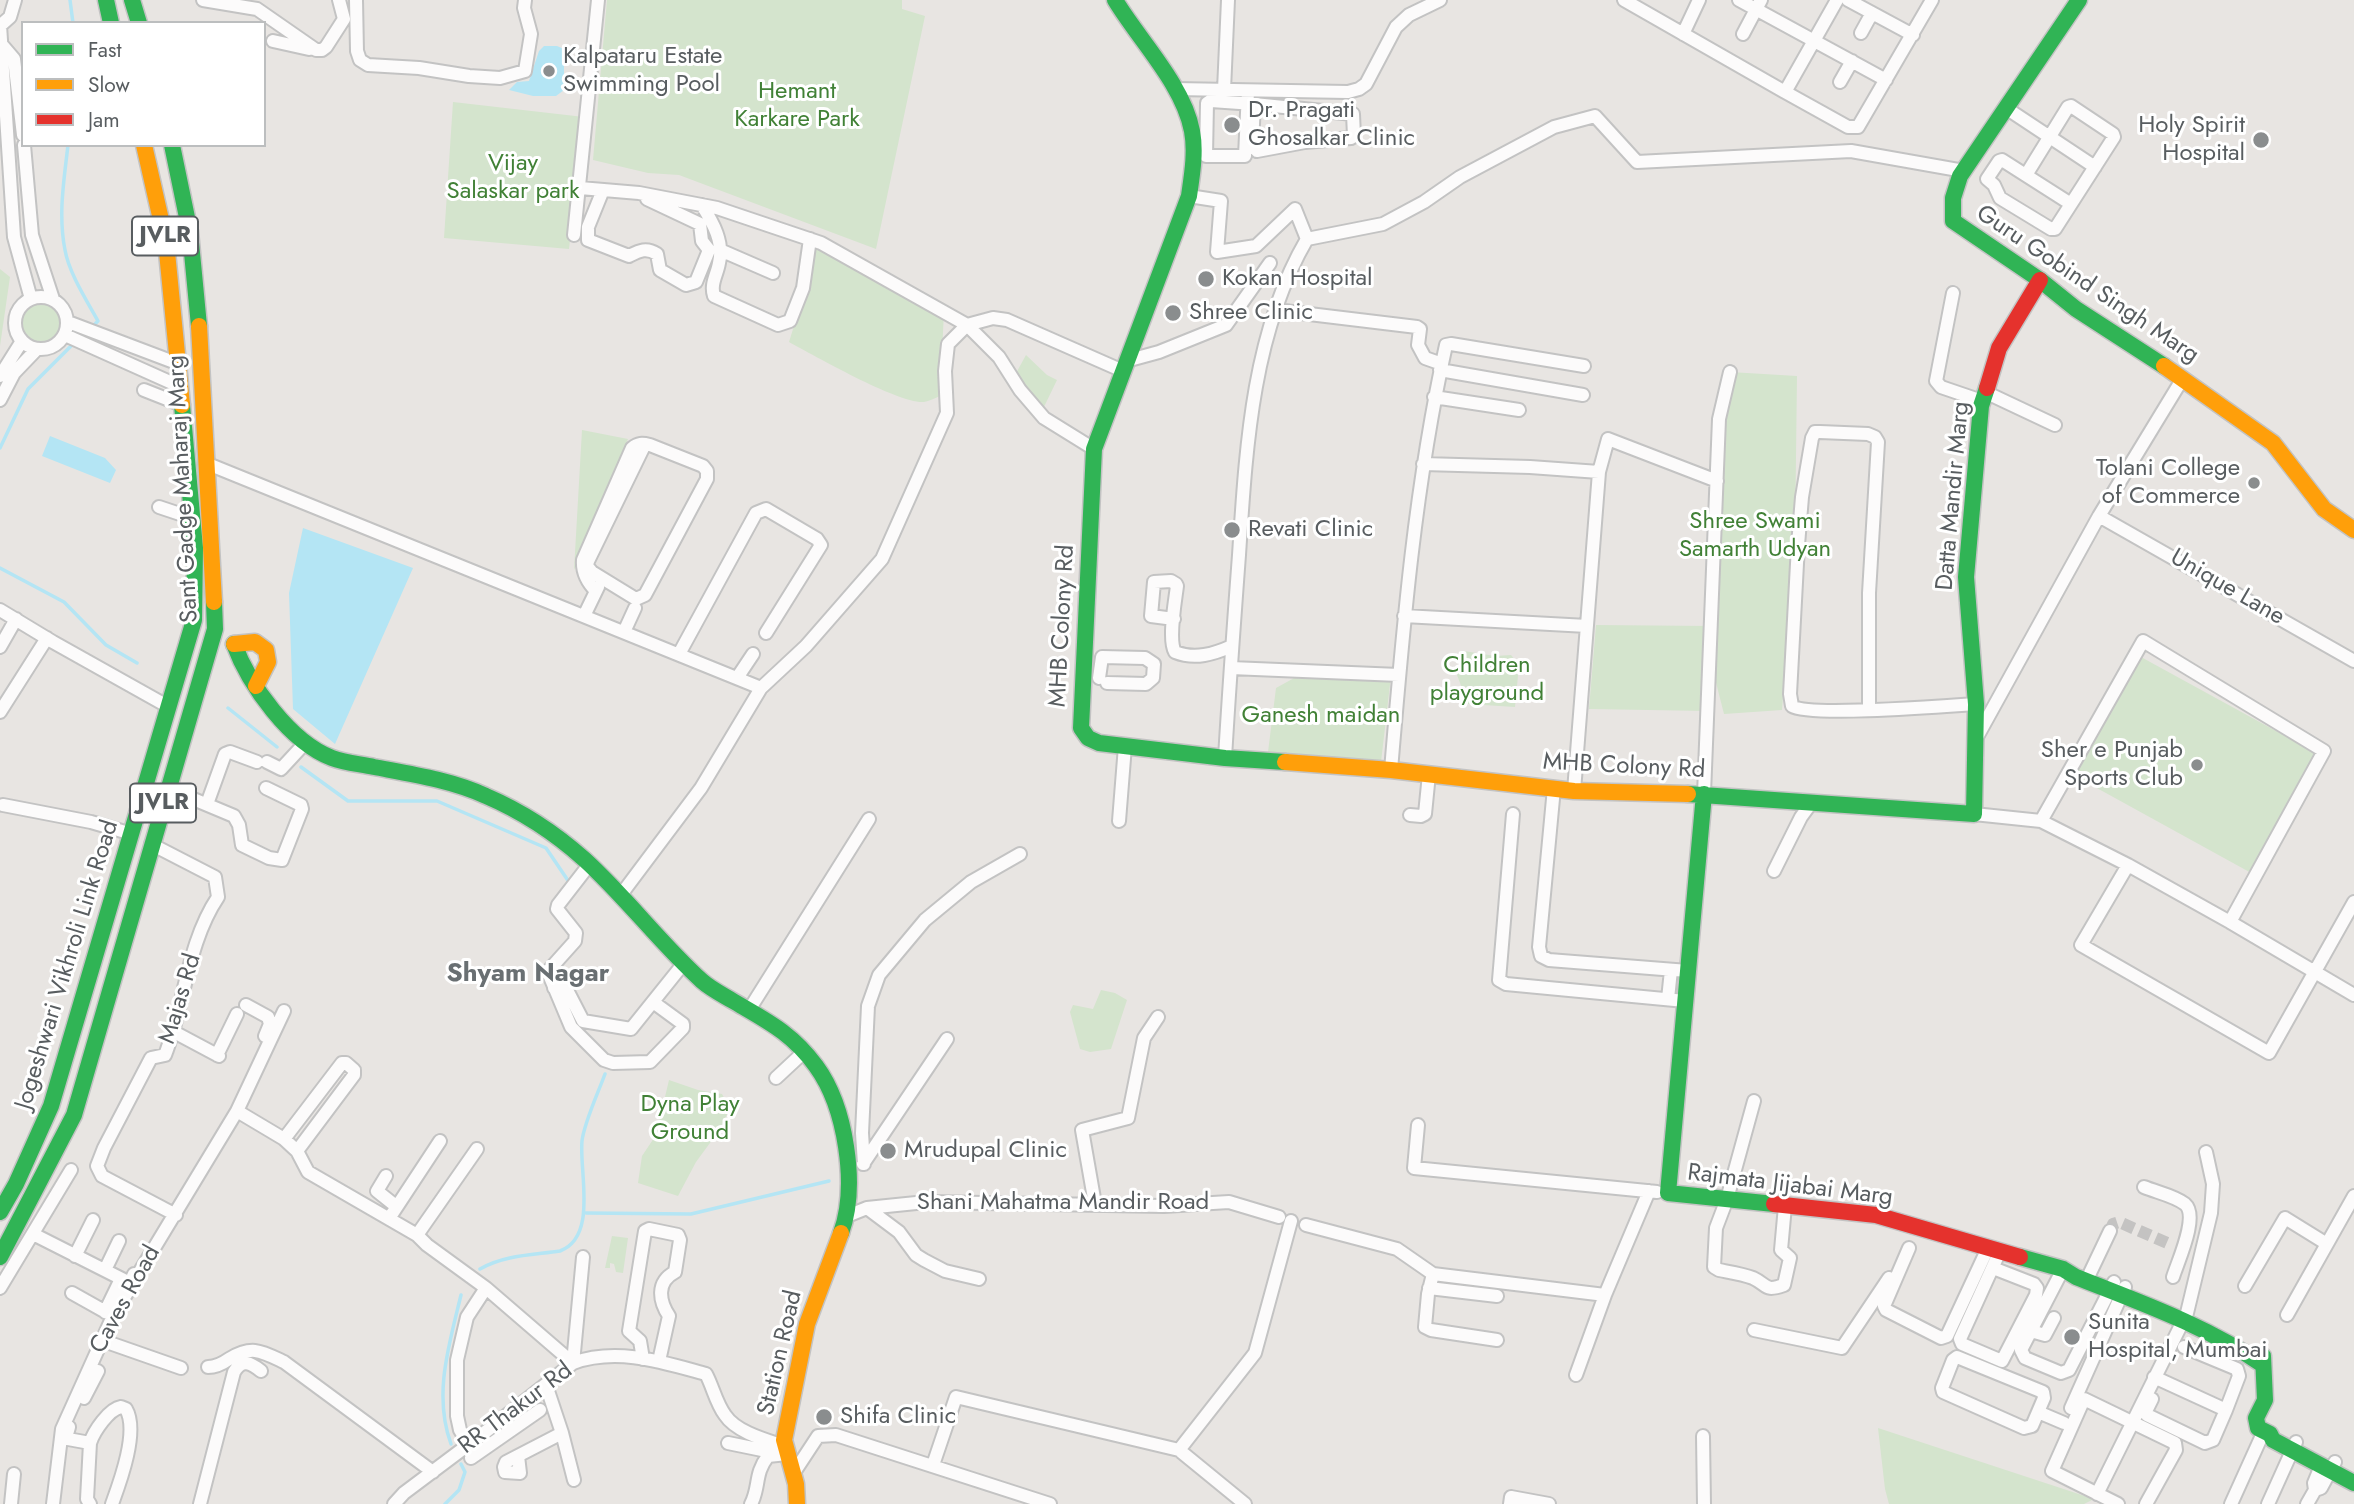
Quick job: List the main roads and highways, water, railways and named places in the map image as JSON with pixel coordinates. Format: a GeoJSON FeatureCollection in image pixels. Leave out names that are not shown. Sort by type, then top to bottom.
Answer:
{"type":"FeatureCollection","features":[{"type":"Feature","properties":{"kind":"water","name":"Kalpataru Estate Swimming Pool"},"geometry":{"type":"Polygon","coordinates":[[[544,46],[564,49],[564,90],[556,96],[533,96],[509,90],[517,82],[529,81],[539,51],[544,46]]]}},
{"type":"Feature","properties":{"kind":"water"},"geometry":{"type":"Polygon","coordinates":[[[50,436],[105,458],[116,470],[110,483],[42,456],[50,436]]]}},
{"type":"Feature","properties":{"kind":"water"},"geometry":{"type":"Polygon","coordinates":[[[303,528],[413,568],[335,744],[293,709],[289,593],[303,528]]]}},
{"type":"Feature","properties":{"kind":"waterway"},"geometry":{"type":"LineString","coordinates":[[70,0],[73,21]]}},
{"type":"Feature","properties":{"kind":"waterway"},"geometry":{"type":"LineString","coordinates":[[68,147],[62,198],[63,237],[70,268],[98,321],[91,328]]}},
{"type":"Feature","properties":{"kind":"waterway"},"geometry":{"type":"LineString","coordinates":[[0,448],[28,389],[75,342]]}},
{"type":"Feature","properties":{"kind":"waterway"},"geometry":{"type":"LineString","coordinates":[[0,568],[64,602],[106,645],[137,663]]}},
{"type":"Feature","properties":{"kind":"waterway"},"geometry":{"type":"LineString","coordinates":[[228,708],[277,747]]}},
{"type":"Feature","properties":{"kind":"waterway"},"geometry":{"type":"LineString","coordinates":[[301,767],[348,801],[437,801],[546,848],[569,882]]}},
{"type":"Feature","properties":{"kind":"waterway"},"geometry":{"type":"LineString","coordinates":[[480,1269],[509,1258],[560,1251],[572,1244],[583,1218],[583,1134],[605,1074]]}},
{"type":"Feature","properties":{"kind":"waterway"},"geometry":{"type":"LineString","coordinates":[[586,1213],[691,1214],[829,1181]]}},
{"type":"Feature","properties":{"kind":"waterway"},"geometry":{"type":"LineString","coordinates":[[451,1444],[443,1407],[443,1389],[448,1351],[461,1295]]}},
{"type":"Feature","properties":{"kind":"waterway"},"geometry":{"type":"LineString","coordinates":[[445,1504],[459,1490],[465,1472],[461,1464]]}},
{"type":"Feature","properties":{"kind":"tunnel"},"geometry":{"type":"LineString","coordinates":[[2110,1231],[2113,1224],[2119,1222],[2172,1245]]}},
{"type":"Feature","properties":{"kind":"place","name":"Kalpataru Estate Swimming Pool"},"geometry":{"type":"Point","coordinates":[549,71]}},
{"type":"Feature","properties":{"kind":"place","name":"Dr. Pragati Ghosalkar Clinic"},"geometry":{"type":"Point","coordinates":[1232,125]}},
{"type":"Feature","properties":{"kind":"place","name":"Holy Spirit Hospital"},"geometry":{"type":"Point","coordinates":[2261,140]}},
{"type":"Feature","properties":{"kind":"place","name":"Kokan Hospital"},"geometry":{"type":"Point","coordinates":[1206,279]}},
{"type":"Feature","properties":{"kind":"place","name":"Shree Clinic"},"geometry":{"type":"Point","coordinates":[1173,313]}},
{"type":"Feature","properties":{"kind":"place","name":"Tolani College of Commerce"},"geometry":{"type":"Point","coordinates":[2254,483]}},
{"type":"Feature","properties":{"kind":"place","name":"Revati Clinic"},"geometry":{"type":"Point","coordinates":[1232,530]}},
{"type":"Feature","properties":{"kind":"place","name":"Sher e Punjab Sports Club"},"geometry":{"type":"Point","coordinates":[2197,765]}},
{"type":"Feature","properties":{"kind":"place","name":"Mrudupal Clinic"},"geometry":{"type":"Point","coordinates":[888,1151]}},
{"type":"Feature","properties":{"kind":"place","name":"Sunita Hospital, Mumbai"},"geometry":{"type":"Point","coordinates":[2072,1337]}},
{"type":"Feature","properties":{"kind":"place","name":"Shifa Clinic"},"geometry":{"type":"Point","coordinates":[824,1417]}},
{"type":"Feature","properties":{"kind":"district","name":"Shyam Nagar"},"geometry":{"type":"Point","coordinates":[528,975]}},
{"type":"Feature","properties":{"kind":"park label","name":"Hemant Karkare Park"},"geometry":{"type":"Point","coordinates":[797,106]}},
{"type":"Feature","properties":{"kind":"park label","name":"Vijay Salaskar park"},"geometry":{"type":"Point","coordinates":[513,178]}},
{"type":"Feature","properties":{"kind":"park label","name":"Shree Swami Samarth Udyan"},"geometry":{"type":"Point","coordinates":[1755,536]}},
{"type":"Feature","properties":{"kind":"park label","name":"Children playground"},"geometry":{"type":"Point","coordinates":[1487,680]}},
{"type":"Feature","properties":{"kind":"park label","name":"Ganesh maidan"},"geometry":{"type":"Point","coordinates":[1321,716]}},
{"type":"Feature","properties":{"kind":"park label","name":"Dyna Play Ground"},"geometry":{"type":"Point","coordinates":[690,1119]}}]}
